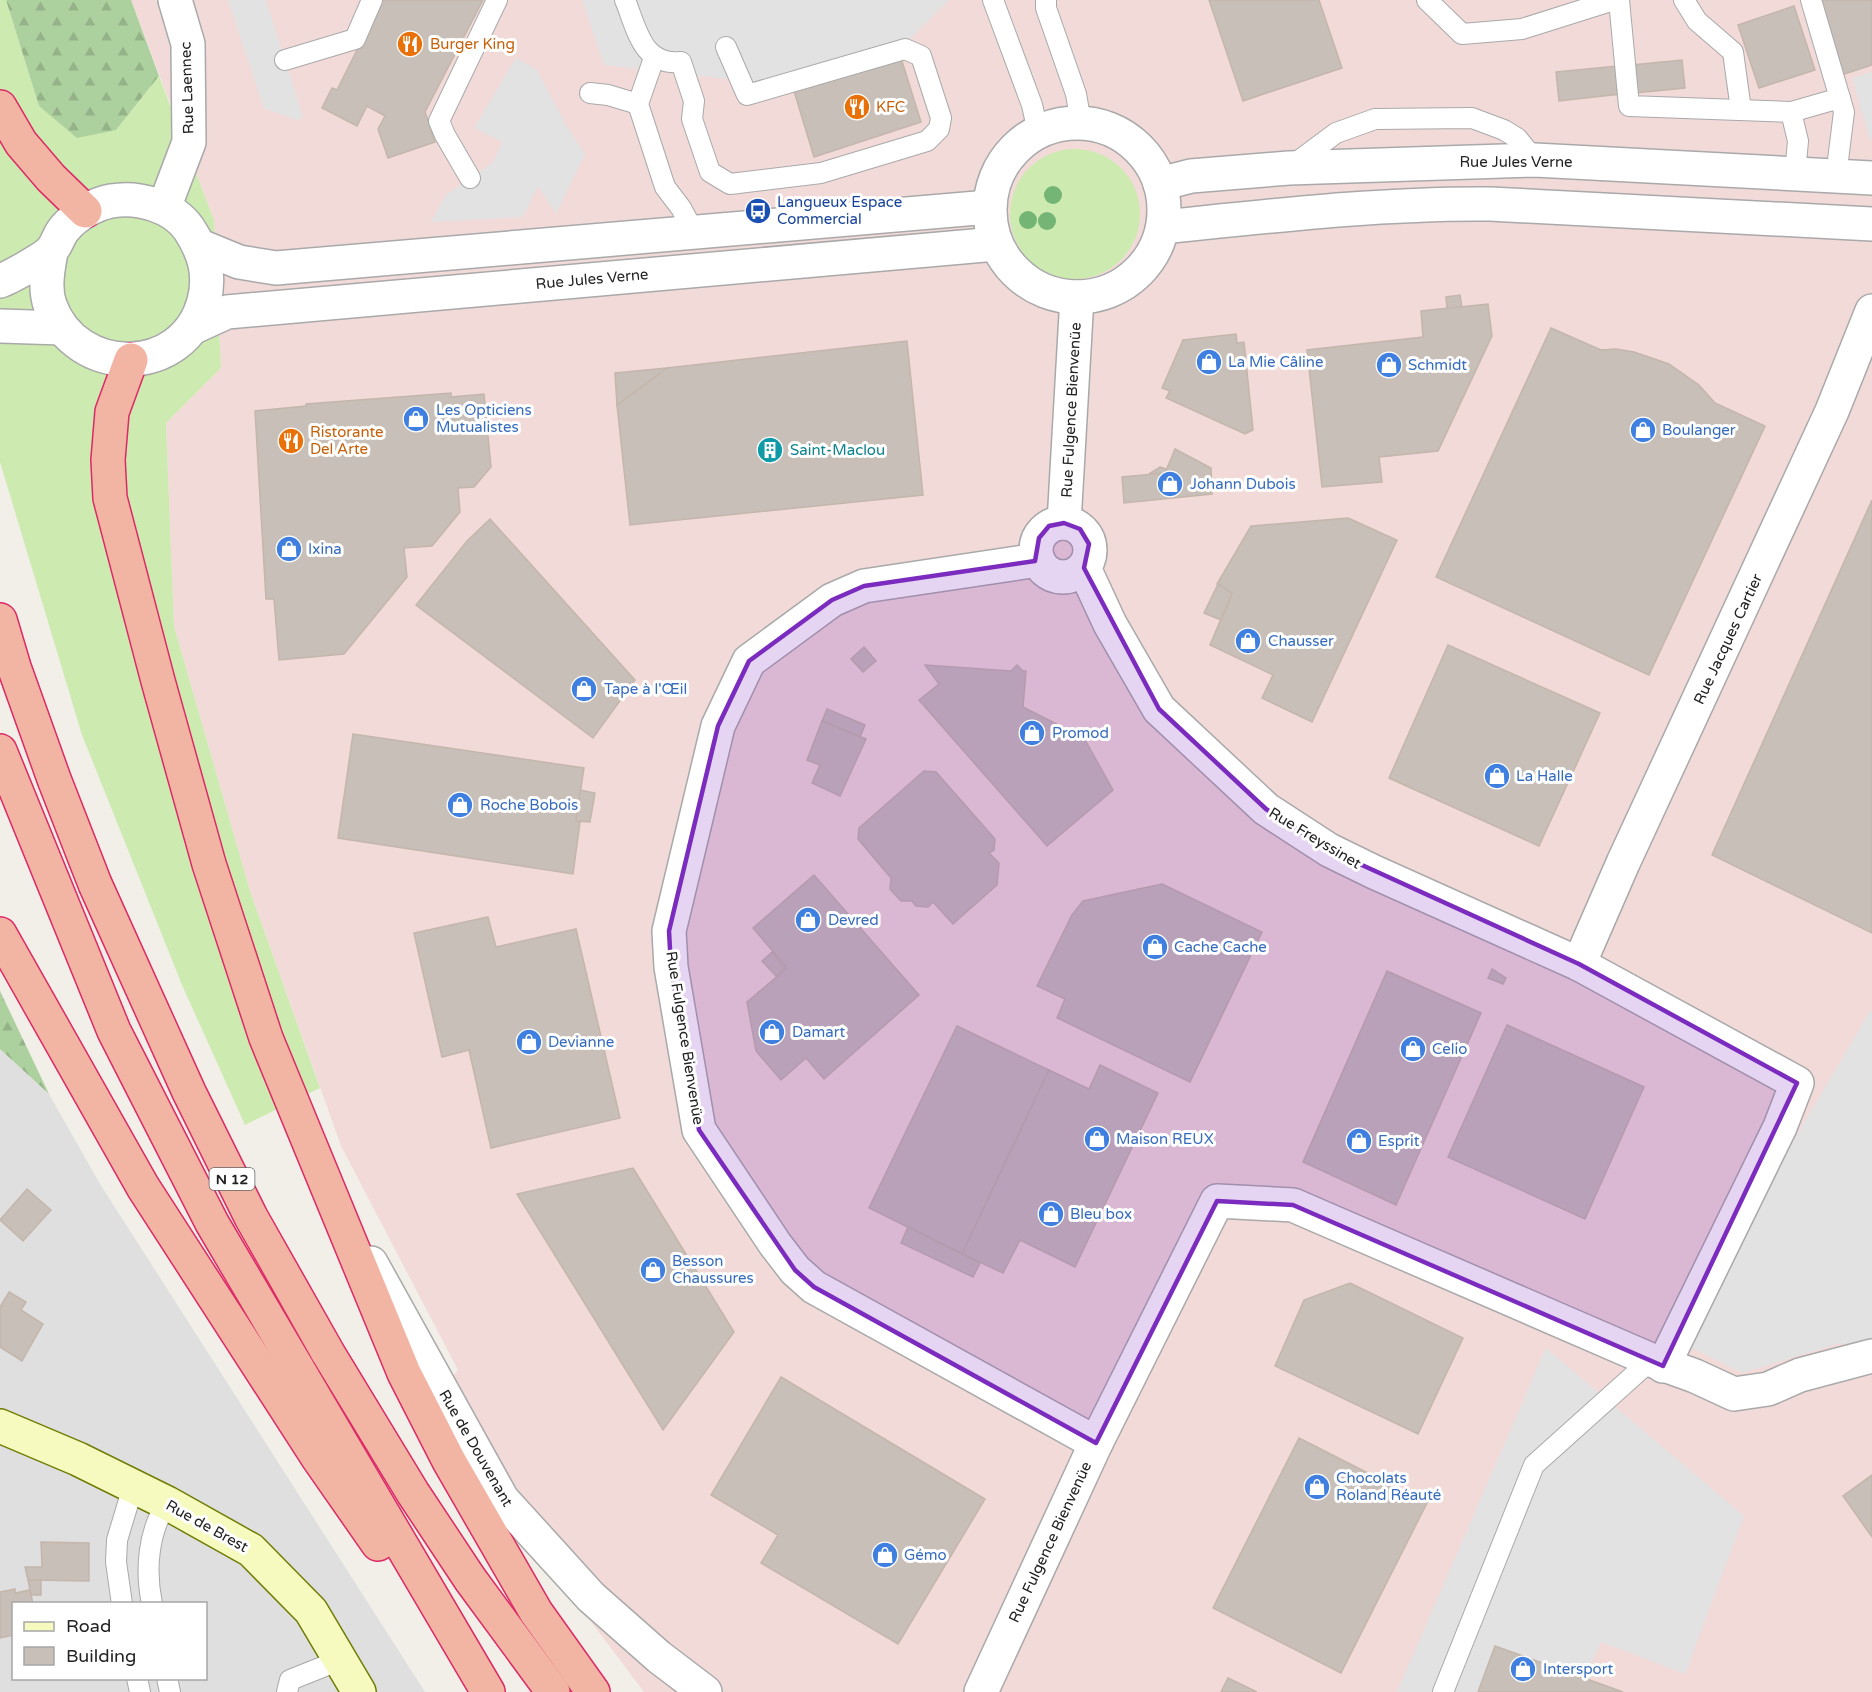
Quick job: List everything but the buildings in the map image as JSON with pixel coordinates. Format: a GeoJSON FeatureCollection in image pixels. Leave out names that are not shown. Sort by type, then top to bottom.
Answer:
{"type":"FeatureCollection","features":[{"type":"Feature","properties":{"kind":"highway"},"geometry":{"type":"LineString","coordinates":[[0,107],[21,143],[51,178],[85,211]]}},
{"type":"Feature","properties":{"kind":"highway"},"geometry":{"type":"LineString","coordinates":[[131,360],[112,412],[108,460],[110,498],[209,864],[266,1038],[404,1373],[449,1461],[536,1612],[593,1692]]}},
{"type":"Feature","properties":{"kind":"highway","name":"N 12"},"geometry":{"type":"LineString","coordinates":[[0,620],[14,667],[54,779],[95,884],[189,1092],[251,1217],[328,1353],[413,1493],[470,1579],[553,1692]]}},
{"type":"Feature","properties":{"kind":"highway","name":"N 12"},"geometry":{"type":"LineString","coordinates":[[0,751],[114,1031],[212,1223],[485,1692]]}},
{"type":"Feature","properties":{"kind":"highway"},"geometry":{"type":"LineString","coordinates":[[0,934],[143,1187],[318,1458],[485,1692]]}},
{"type":"Feature","properties":{"kind":"main road","name":"Rue de Brest"},"geometry":{"type":"LineString","coordinates":[[0,1426],[78,1459],[167,1503],[251,1550],[312,1611],[358,1692]]}},
{"type":"Feature","properties":{"kind":"street","name":"Rue Laennec"},"geometry":{"type":"LineString","coordinates":[[164,208],[189,142],[188,44],[175,0]]}},
{"type":"Feature","properties":{"kind":"street"},"geometry":{"type":"LineString","coordinates":[[1081,123],[1107,128],[1130,141],[1149,160],[1160,184],[1164,205],[1162,227],[1155,250],[1141,269],[1122,284],[1101,294],[1077,297],[1052,293],[1029,283],[1010,266],[996,244],[989,207],[993,184],[1003,162],[1019,144],[1038,132],[1059,124],[1081,123]]}},
{"type":"Feature","properties":{"kind":"street","name":"Rue Jules Verne"},"geometry":{"type":"LineString","coordinates":[[1160,184],[1191,176],[1289,168],[1535,160],[1872,178]]}},
{"type":"Feature","properties":{"kind":"street"},"geometry":{"type":"LineString","coordinates":[[138,200],[164,208],[185,224],[200,246],[207,266],[207,288],[202,309],[192,328],[175,345],[154,356],[131,360],[105,357],[81,346],[62,328],[50,304],[46,278],[51,252],[64,228],[85,211],[110,201],[138,200]]}},
{"type":"Feature","properties":{"kind":"street"},"geometry":{"type":"LineString","coordinates":[[1162,227],[1299,213],[1438,203],[1872,224]]}},
{"type":"Feature","properties":{"kind":"street"},"geometry":{"type":"LineString","coordinates":[[200,246],[239,262],[276,268],[989,207]]}},
{"type":"Feature","properties":{"kind":"street","name":"Rue Jules Verne"},"geometry":{"type":"LineString","coordinates":[[192,328],[228,312],[996,244]]}},
{"type":"Feature","properties":{"kind":"street"},"geometry":{"type":"LineString","coordinates":[[0,281],[51,252]]}},
{"type":"Feature","properties":{"kind":"street","name":"Rue Fulgence Bienvenüe"},"geometry":{"type":"LineString","coordinates":[[1064,523],[1077,297]]}},
{"type":"Feature","properties":{"kind":"street","name":"Rue Jacques Cartier"},"geometry":{"type":"LineString","coordinates":[[1579,964],[1623,862],[1832,411],[1872,311]]}},
{"type":"Feature","properties":{"kind":"street"},"geometry":{"type":"LineString","coordinates":[[0,326],[62,328]]}},
{"type":"Feature","properties":{"kind":"street"},"geometry":{"type":"LineString","coordinates":[[1057,523],[1064,523],[1073,524],[1080,529],[1086,536],[1090,552],[1084,568],[1077,574],[1059,577],[1050,574],[1038,561],[1036,545],[1043,531],[1057,523]]}},
{"type":"Feature","properties":{"kind":"street","name":"Rue Fulgence Bienvenüe"},"geometry":{"type":"LineString","coordinates":[[981,1692],[1096,1443],[814,1287],[795,1270],[699,1130],[670,967],[669,931],[718,726],[749,661],[831,600],[864,586],[1038,561]]}},
{"type":"Feature","properties":{"kind":"street","name":"Rue Freyssinet"},"geometry":{"type":"LineString","coordinates":[[1084,568],[1110,624],[1159,709],[1266,809],[1329,850],[1579,964],[1797,1083],[1780,1127],[1657,1363]]}},
{"type":"Feature","properties":{"kind":"street","name":"Rue de Douvenant"},"geometry":{"type":"LineString","coordinates":[[327,1185],[502,1499],[591,1597],[660,1657],[705,1692]]}},
{"type":"Feature","properties":{"kind":"street"},"geometry":{"type":"LineString","coordinates":[[1096,1443],[1217,1201],[1293,1205],[1657,1363],[1695,1376],[1734,1394],[1768,1389],[1800,1375],[1872,1356]]}},
{"type":"Feature","properties":{"kind":"lane"},"geometry":{"type":"LineString","coordinates":[[285,60],[355,39],[372,0]]}},
{"type":"Feature","properties":{"kind":"lane"},"geometry":{"type":"LineString","coordinates":[[470,178],[439,121],[497,0]]}},
{"type":"Feature","properties":{"kind":"lane"},"geometry":{"type":"LineString","coordinates":[[625,0],[645,48],[654,58],[668,63],[681,62],[694,101],[692,119],[710,172],[730,184],[821,173],[927,141],[939,129],[941,118],[921,56],[904,49],[747,95],[726,47]]}},
{"type":"Feature","properties":{"kind":"lane"},"geometry":{"type":"LineString","coordinates":[[993,0],[1032,105],[1038,132]]}},
{"type":"Feature","properties":{"kind":"lane"},"geometry":{"type":"LineString","coordinates":[[1046,0],[1046,8],[1076,94],[1081,123]]}},
{"type":"Feature","properties":{"kind":"lane"},"geometry":{"type":"LineString","coordinates":[[1427,0],[1462,34],[1522,29],[1617,0],[1629,106],[1791,112],[1840,98]]}},
{"type":"Feature","properties":{"kind":"lane"},"geometry":{"type":"LineString","coordinates":[[1684,0],[1697,21],[1733,52],[1741,110]]}},
{"type":"Feature","properties":{"kind":"lane"},"geometry":{"type":"LineString","coordinates":[[1811,0],[1844,112],[1836,176]]}},
{"type":"Feature","properties":{"kind":"lane"},"geometry":{"type":"LineString","coordinates":[[654,58],[638,104],[664,187],[681,208],[694,232]]}},
{"type":"Feature","properties":{"kind":"lane"},"geometry":{"type":"LineString","coordinates":[[590,93],[608,95],[638,104]]}},
{"type":"Feature","properties":{"kind":"lane"},"geometry":{"type":"LineString","coordinates":[[1791,112],[1798,141],[1795,174]]}},
{"type":"Feature","properties":{"kind":"lane"},"geometry":{"type":"LineString","coordinates":[[1289,168],[1336,133],[1375,119],[1472,118],[1504,130],[1517,138],[1535,160]]}},
{"type":"Feature","properties":{"kind":"lane"},"geometry":{"type":"LineString","coordinates":[[1443,1692],[1534,1465],[1657,1363]]}},
{"type":"Feature","properties":{"kind":"lane"},"geometry":{"type":"LineString","coordinates":[[122,1602],[116,1563],[117,1540],[133,1488]]}},
{"type":"Feature","properties":{"kind":"lane"},"geometry":{"type":"LineString","coordinates":[[152,1602],[148,1585],[148,1565],[158,1516],[167,1503]]}},
{"type":"Feature","properties":{"kind":"lane"},"geometry":{"type":"LineString","coordinates":[[288,1692],[290,1680],[340,1660]]}},
{"type":"Feature","properties":{"kind":"highlighted area"},"geometry":{"type":"Polygon","coordinates":[[[1064,523],[1080,529],[1089,544],[1084,568],[1159,709],[1266,809],[1329,850],[1579,964],[1797,1083],[1663,1366],[1293,1205],[1217,1201],[1096,1443],[814,1287],[795,1270],[699,1130],[671,967],[669,931],[718,726],[749,661],[832,600],[864,586],[1035,561],[1039,538],[1049,526],[1064,523]]]}},
{"type":"Feature","properties":{"kind":"shaded area"},"geometry":{"type":"Polygon","coordinates":[[[131,0],[1872,0],[1872,1692],[644,1692],[592,1623],[497,1513],[431,1401],[458,1370],[341,1146],[250,891],[174,626],[166,423],[221,368],[214,220],[131,0]]]}},
{"type":"Feature","properties":{"kind":"shaded area"},"geometry":{"type":"Polygon","coordinates":[[[228,0],[266,0],[303,118],[296,120],[264,108],[228,0]]]}},
{"type":"Feature","properties":{"kind":"shaded area"},"geometry":{"type":"Polygon","coordinates":[[[582,0],[949,0],[911,38],[762,83],[604,65],[582,0]]]}},
{"type":"Feature","properties":{"kind":"shaded area"},"geometry":{"type":"Polygon","coordinates":[[[516,58],[537,70],[567,127],[585,154],[556,214],[538,186],[523,217],[431,222],[446,195],[493,162],[502,142],[474,128],[516,58]]]}},
{"type":"Feature","properties":{"kind":"shaded area"},"geometry":{"type":"Polygon","coordinates":[[[1872,72],[1872,139],[1870,140],[1852,78],[1872,72]]]}},
{"type":"Feature","properties":{"kind":"shaded area"},"geometry":{"type":"Polygon","coordinates":[[[1870,1011],[1872,1012],[1872,1345],[1837,1344],[1742,1373],[1676,1340],[1870,1011]]]}},
{"type":"Feature","properties":{"kind":"shaded area"},"geometry":{"type":"Polygon","coordinates":[[[0,1049],[49,1094],[100,1184],[425,1692],[0,1692],[0,1049]]]}},
{"type":"Feature","properties":{"kind":"shaded area"},"geometry":{"type":"Polygon","coordinates":[[[1546,1348],[1744,1516],[1685,1674],[1601,1642],[1579,1692],[1397,1692],[1546,1348]]]}},
{"type":"Feature","properties":{"kind":"green space"},"geometry":{"type":"Polygon","coordinates":[[[0,0],[6,0],[39,106],[116,130],[159,76],[214,220],[221,368],[166,423],[174,626],[250,891],[320,1088],[245,1125],[182,985],[82,735],[0,462],[0,0]]]}},
{"type":"Feature","properties":{"kind":"green space"},"geometry":{"type":"Polygon","coordinates":[[[6,0],[131,0],[159,76],[116,130],[77,138],[39,106],[6,0]]]}},
{"type":"Feature","properties":{"kind":"green space"},"geometry":{"type":"Polygon","coordinates":[[[1075,149],[1100,154],[1121,168],[1135,189],[1140,214],[1135,239],[1121,260],[1100,274],[1075,279],[1050,274],[1029,260],[1015,239],[1010,214],[1015,189],[1029,168],[1050,154],[1075,149]]]}},
{"type":"Feature","properties":{"kind":"green space"},"geometry":{"type":"Polygon","coordinates":[[[0,991],[49,1094],[0,1049],[0,991]]]}},
{"type":"Feature","properties":{"kind":"place","name":"Burger King"},"geometry":{"type":"Point","coordinates":[410,44]}},
{"type":"Feature","properties":{"kind":"place","name":"KFC"},"geometry":{"type":"Point","coordinates":[857,107]}},
{"type":"Feature","properties":{"kind":"place","name":"Langueux Espace Commercial"},"geometry":{"type":"Point","coordinates":[758,211]}},
{"type":"Feature","properties":{"kind":"place","name":"La Mie Câline"},"geometry":{"type":"Point","coordinates":[1209,362]}},
{"type":"Feature","properties":{"kind":"place","name":"Schmidt"},"geometry":{"type":"Point","coordinates":[1389,365]}},
{"type":"Feature","properties":{"kind":"place","name":"Les Opticiens Mutualistes"},"geometry":{"type":"Point","coordinates":[416,419]}},
{"type":"Feature","properties":{"kind":"place","name":"Boulanger"},"geometry":{"type":"Point","coordinates":[1643,430]}},
{"type":"Feature","properties":{"kind":"place","name":"Ristorante Del Arte"},"geometry":{"type":"Point","coordinates":[291,441]}},
{"type":"Feature","properties":{"kind":"place","name":"Saint-Maclou"},"geometry":{"type":"Point","coordinates":[770,450]}},
{"type":"Feature","properties":{"kind":"place","name":"Johann Dubois"},"geometry":{"type":"Point","coordinates":[1170,484]}},
{"type":"Feature","properties":{"kind":"place","name":"Ixina"},"geometry":{"type":"Point","coordinates":[289,549]}},
{"type":"Feature","properties":{"kind":"place","name":"Chausser"},"geometry":{"type":"Point","coordinates":[1248,641]}},
{"type":"Feature","properties":{"kind":"place","name":"Tape à l'Œil"},"geometry":{"type":"Point","coordinates":[584,689]}},
{"type":"Feature","properties":{"kind":"place","name":"Promod"},"geometry":{"type":"Point","coordinates":[1032,733]}},
{"type":"Feature","properties":{"kind":"place","name":"La Halle"},"geometry":{"type":"Point","coordinates":[1497,776]}},
{"type":"Feature","properties":{"kind":"place","name":"Roche Bobois"},"geometry":{"type":"Point","coordinates":[460,805]}},
{"type":"Feature","properties":{"kind":"place","name":"Devred"},"geometry":{"type":"Point","coordinates":[808,920]}},
{"type":"Feature","properties":{"kind":"place","name":"Cache Cache"},"geometry":{"type":"Point","coordinates":[1155,947]}},
{"type":"Feature","properties":{"kind":"place","name":"Damart"},"geometry":{"type":"Point","coordinates":[772,1032]}},
{"type":"Feature","properties":{"kind":"place","name":"Devianne"},"geometry":{"type":"Point","coordinates":[529,1042]}},
{"type":"Feature","properties":{"kind":"place","name":"Celio"},"geometry":{"type":"Point","coordinates":[1413,1049]}},
{"type":"Feature","properties":{"kind":"place","name":"Maison REUX"},"geometry":{"type":"Point","coordinates":[1097,1139]}},
{"type":"Feature","properties":{"kind":"place","name":"Esprit"},"geometry":{"type":"Point","coordinates":[1359,1141]}},
{"type":"Feature","properties":{"kind":"place","name":"Bleu box"},"geometry":{"type":"Point","coordinates":[1051,1214]}},
{"type":"Feature","properties":{"kind":"place","name":"Besson Chaussures"},"geometry":{"type":"Point","coordinates":[653,1270]}},
{"type":"Feature","properties":{"kind":"place","name":"Chocolats Roland Réauté"},"geometry":{"type":"Point","coordinates":[1317,1487]}},
{"type":"Feature","properties":{"kind":"place","name":"Gémo"},"geometry":{"type":"Point","coordinates":[885,1555]}},
{"type":"Feature","properties":{"kind":"place","name":"Intersport"},"geometry":{"type":"Point","coordinates":[1523,1669]}}]}
